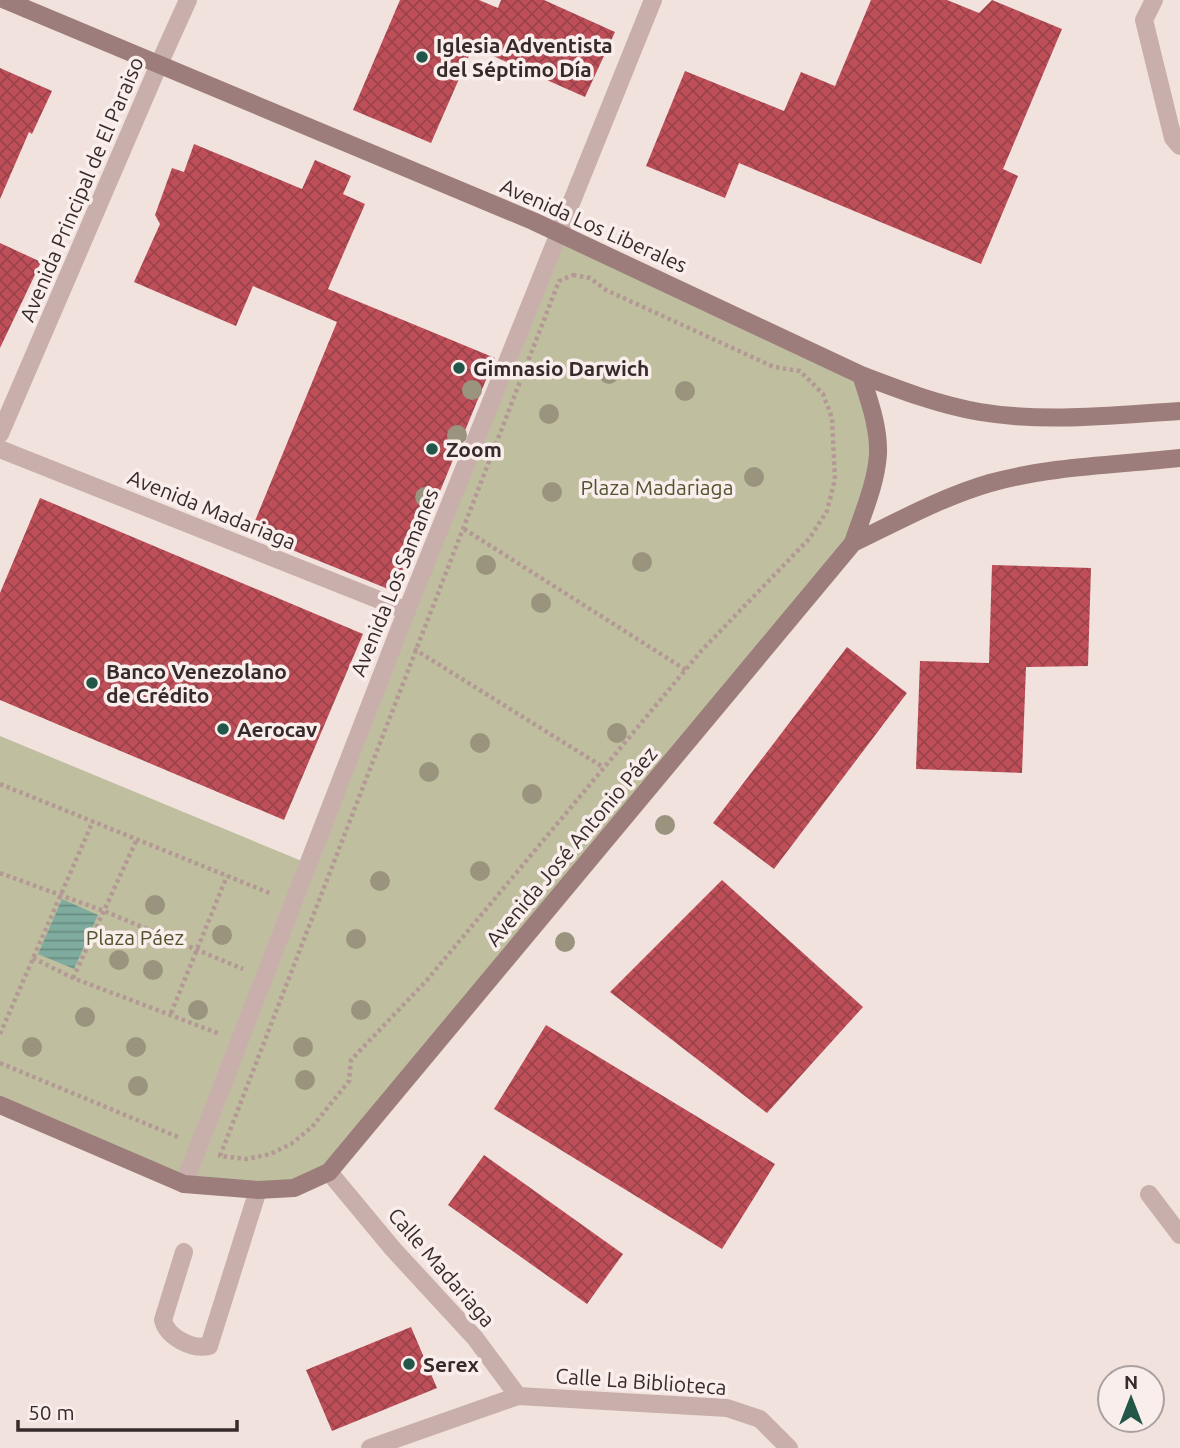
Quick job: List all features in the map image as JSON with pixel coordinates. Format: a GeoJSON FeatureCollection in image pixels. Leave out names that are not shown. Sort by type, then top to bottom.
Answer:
{"type":"FeatureCollection","features":[{"type":"Feature","properties":{"kind":"main road","name":"Avenida Los Liberales"},"geometry":{"type":"LineString","coordinates":[[5,0],[160,62],[557,232],[861,375],[915,396],[980,412],[1047,418],[1180,411]]}},
{"type":"Feature","properties":{"kind":"main road"},"geometry":{"type":"LineString","coordinates":[[853,543],[871,487],[878,454],[875,421],[861,375]]}},
{"type":"Feature","properties":{"kind":"main road","name":"Avenida José Antonio Páez"},"geometry":{"type":"LineString","coordinates":[[0,1105],[184,1184],[258,1191],[294,1188],[328,1172],[853,543],[949,498],[990,483],[1055,471],[1180,458]]}},
{"type":"Feature","properties":{"kind":"street","name":"Avenida Principal de El Paraiso"},"geometry":{"type":"LineString","coordinates":[[0,434],[188,0]]}},
{"type":"Feature","properties":{"kind":"street","name":"Avenida Los Samanes"},"geometry":{"type":"LineString","coordinates":[[184,1184],[557,232],[653,0]]}},
{"type":"Feature","properties":{"kind":"street"},"geometry":{"type":"LineString","coordinates":[[1154,0],[1144,20],[1173,138],[1180,146]]}},
{"type":"Feature","properties":{"kind":"street","name":"Avenida Madariaga"},"geometry":{"type":"LineString","coordinates":[[0,449],[407,611]]}},
{"type":"Feature","properties":{"kind":"street","name":"Calle Madariaga"},"geometry":{"type":"LineString","coordinates":[[328,1172],[393,1249],[467,1329],[518,1395]]}},
{"type":"Feature","properties":{"kind":"street"},"geometry":{"type":"LineString","coordinates":[[184,1252],[163,1320],[170,1335],[203,1348],[209,1346],[258,1191]]}},
{"type":"Feature","properties":{"kind":"street"},"geometry":{"type":"LineString","coordinates":[[1150,1194],[1180,1235]]}},
{"type":"Feature","properties":{"kind":"street"},"geometry":{"type":"LineString","coordinates":[[370,1448],[518,1395]]}},
{"type":"Feature","properties":{"kind":"street","name":"Calle La Biblioteca"},"geometry":{"type":"LineString","coordinates":[[518,1395],[727,1408],[760,1419],[789,1448]]}},
{"type":"Feature","properties":{"kind":"path"},"geometry":{"type":"LineString","coordinates":[[573,275],[590,278],[606,290],[774,367],[800,371],[823,394],[832,418],[835,480],[827,511],[809,539],[686,670],[427,980],[352,1060],[349,1081],[312,1127],[291,1144],[270,1154],[247,1160],[220,1156],[416,652],[559,281],[573,275]]}},
{"type":"Feature","properties":{"kind":"path"},"geometry":{"type":"LineString","coordinates":[[464,528],[686,670]]}},
{"type":"Feature","properties":{"kind":"path"},"geometry":{"type":"LineString","coordinates":[[416,652],[603,767]]}},
{"type":"Feature","properties":{"kind":"path"},"geometry":{"type":"LineString","coordinates":[[0,784],[275,895],[270,907]]}},
{"type":"Feature","properties":{"kind":"path"},"geometry":{"type":"LineString","coordinates":[[0,1034],[93,821]]}},
{"type":"Feature","properties":{"kind":"path"},"geometry":{"type":"LineString","coordinates":[[73,978],[137,839]]}},
{"type":"Feature","properties":{"kind":"path"},"geometry":{"type":"LineString","coordinates":[[0,873],[104,911],[196,951],[246,969],[241,982]]}},
{"type":"Feature","properties":{"kind":"path"},"geometry":{"type":"LineString","coordinates":[[171,1013],[227,876]]}},
{"type":"Feature","properties":{"kind":"path"},"geometry":{"type":"LineString","coordinates":[[33,958],[73,978],[221,1034]]}},
{"type":"Feature","properties":{"kind":"path"},"geometry":{"type":"LineString","coordinates":[[216,1045],[226,1021]]}},
{"type":"Feature","properties":{"kind":"path"},"geometry":{"type":"LineString","coordinates":[[0,1063],[180,1138],[185,1127]]}},
{"type":"Feature","properties":{"kind":"green space","name":"Plaza Madariaga"},"geometry":{"type":"Polygon","coordinates":[[[557,232],[861,375],[878,454],[853,543],[329,1172],[294,1188],[184,1184],[0,1105],[0,736],[309,864],[557,232]]]}},
{"type":"Feature","properties":{"kind":"water"},"geometry":{"type":"Polygon","coordinates":[[[62,899],[98,915],[74,969],[38,954],[62,899]]]}},
{"type":"Feature","properties":{"kind":"building"},"geometry":{"type":"Polygon","coordinates":[[[400,0],[479,0],[498,8],[501,0],[544,0],[615,32],[585,97],[473,47],[431,143],[353,110],[400,0]]]}},
{"type":"Feature","properties":{"kind":"building"},"geometry":{"type":"Polygon","coordinates":[[[871,0],[947,0],[979,13],[992,0],[1062,29],[1003,169],[1018,176],[981,264],[739,163],[725,198],[646,166],[685,71],[784,111],[801,72],[835,86],[871,0]]]}},
{"type":"Feature","properties":{"kind":"building"},"geometry":{"type":"Polygon","coordinates":[[[0,68],[52,91],[32,134],[29,132],[0,199],[0,68]]]}},
{"type":"Feature","properties":{"kind":"building"},"geometry":{"type":"Polygon","coordinates":[[[194,144],[302,189],[315,160],[351,176],[343,194],[365,204],[328,289],[495,358],[398,593],[250,533],[337,322],[253,286],[236,326],[134,282],[160,224],[155,215],[172,168],[184,172],[194,144]]]}},
{"type":"Feature","properties":{"kind":"building"},"geometry":{"type":"Polygon","coordinates":[[[0,243],[41,262],[0,348],[0,243]]]}},
{"type":"Feature","properties":{"kind":"building"},"geometry":{"type":"Polygon","coordinates":[[[40,498],[363,634],[284,820],[0,700],[0,593],[40,498]]]}},
{"type":"Feature","properties":{"kind":"building"},"geometry":{"type":"Polygon","coordinates":[[[992,565],[1091,568],[1088,666],[1026,667],[1022,773],[916,769],[920,661],[989,663],[992,565]]]}},
{"type":"Feature","properties":{"kind":"building"},"geometry":{"type":"Polygon","coordinates":[[[847,647],[907,693],[774,869],[713,823],[847,647]]]}},
{"type":"Feature","properties":{"kind":"building"},"geometry":{"type":"Polygon","coordinates":[[[722,880],[863,1007],[767,1113],[610,992],[722,880]]]}},
{"type":"Feature","properties":{"kind":"building"},"geometry":{"type":"Polygon","coordinates":[[[546,1025],[775,1164],[722,1249],[494,1109],[546,1025]]]}},
{"type":"Feature","properties":{"kind":"building"},"geometry":{"type":"Polygon","coordinates":[[[484,1155],[623,1254],[587,1304],[448,1205],[484,1155]]]}},
{"type":"Feature","properties":{"kind":"building"},"geometry":{"type":"Polygon","coordinates":[[[411,1327],[437,1388],[332,1431],[306,1370],[411,1327]]]}},
{"type":"Feature","properties":{"kind":"place","name":"Iglesia Adventista del Séptimo Día"},"geometry":{"type":"Point","coordinates":[422,57]}},
{"type":"Feature","properties":{"kind":"place","name":"Gimnasio Darwich"},"geometry":{"type":"Point","coordinates":[459,368]}},
{"type":"Feature","properties":{"kind":"place","name":"Zoom"},"geometry":{"type":"Point","coordinates":[432,449]}},
{"type":"Feature","properties":{"kind":"place","name":"Banco Venezolano de Crédito"},"geometry":{"type":"Point","coordinates":[92,683]}},
{"type":"Feature","properties":{"kind":"place","name":"Aerocav"},"geometry":{"type":"Point","coordinates":[223,729]}},
{"type":"Feature","properties":{"kind":"place","name":"Serex"},"geometry":{"type":"Point","coordinates":[409,1364]}},
{"type":"Feature","properties":{"kind":"park label","name":"Plaza Páez"},"geometry":{"type":"Point","coordinates":[135,937]}}]}
